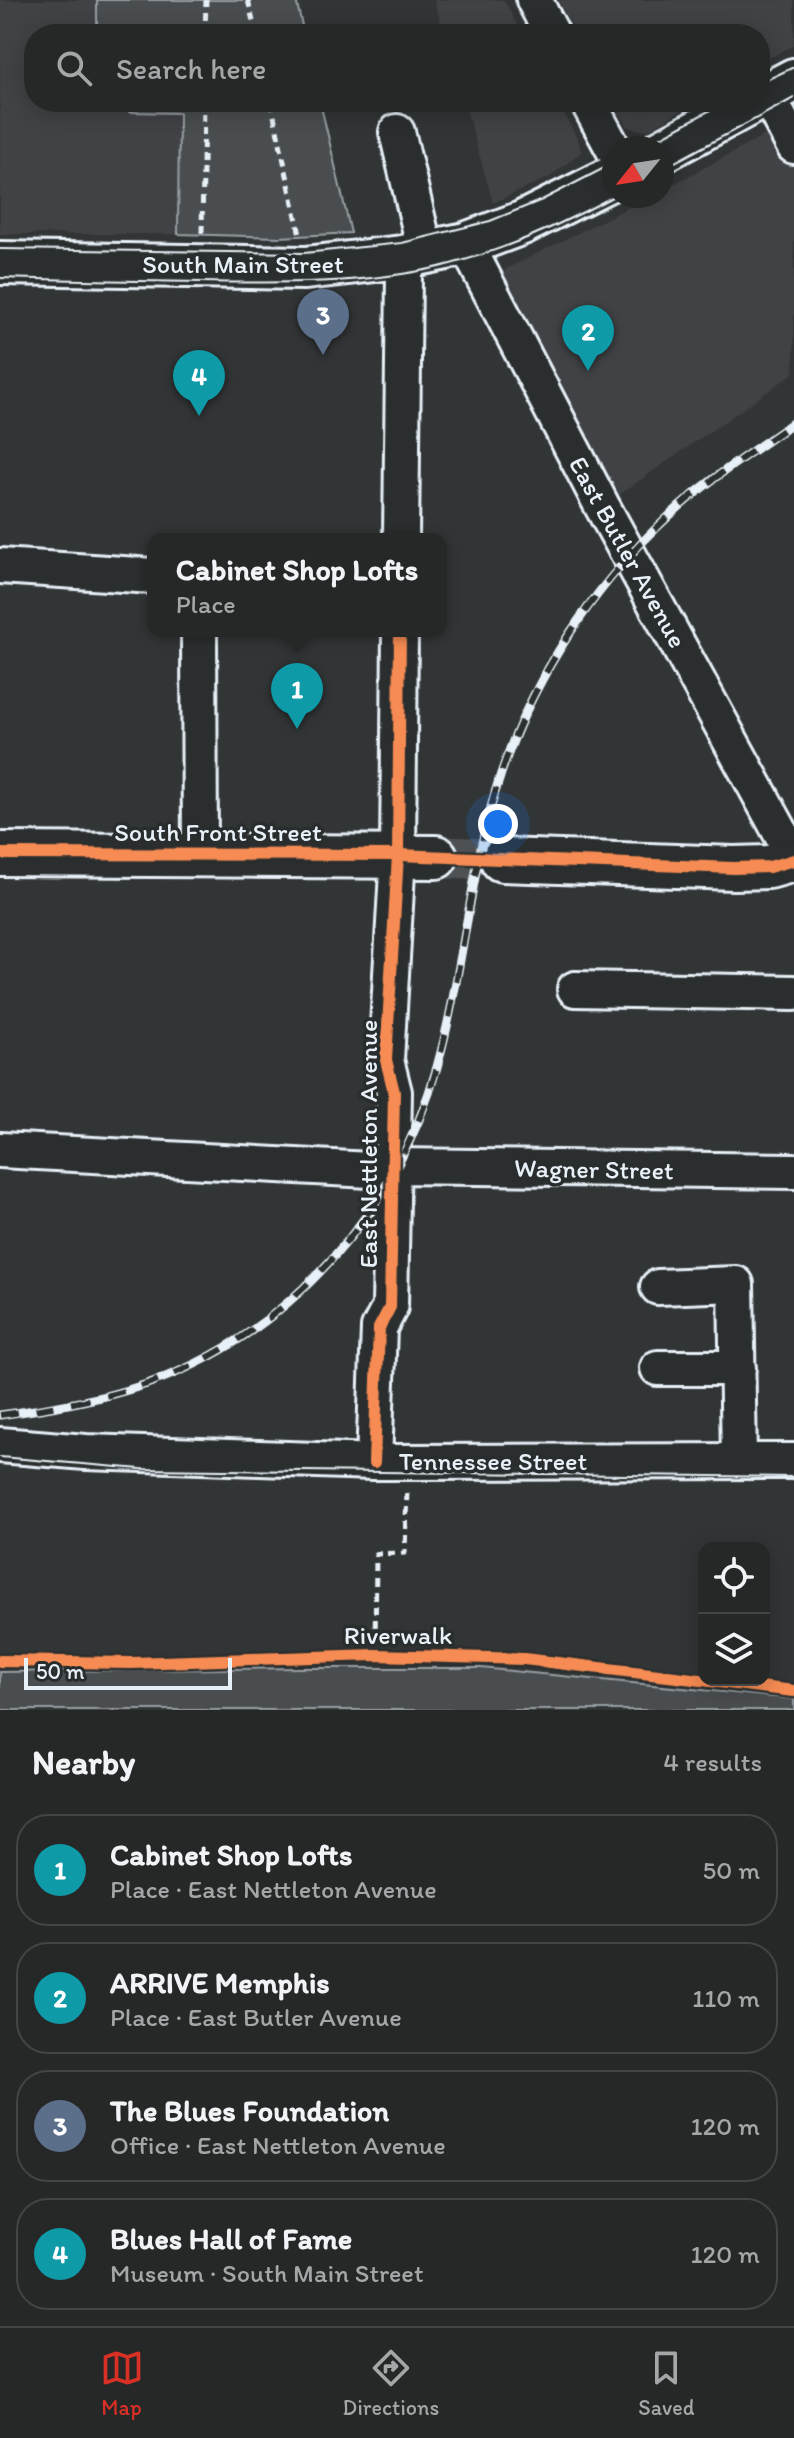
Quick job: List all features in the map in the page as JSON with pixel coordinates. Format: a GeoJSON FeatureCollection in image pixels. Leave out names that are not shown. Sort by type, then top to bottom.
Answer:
{"type":"FeatureCollection","features":[{"type":"Feature","properties":{"kind":"main road"},"geometry":{"type":"LineString","coordinates":[[674,145],[735,112]]}},
{"type":"Feature","properties":{"kind":"main road","name":"South Main Street"},"geometry":{"type":"LineString","coordinates":[[0,263],[305,268],[414,256],[466,244],[522,223],[602,183]]}},
{"type":"Feature","properties":{"kind":"main road","name":"South Front Street"},"geometry":{"type":"LineString","coordinates":[[0,854],[417,856]]}},
{"type":"Feature","properties":{"kind":"main road"},"geometry":{"type":"LineString","coordinates":[[502,860],[734,868],[769,867],[794,859]]}},
{"type":"Feature","properties":{"kind":"street"},"geometry":{"type":"LineString","coordinates":[[534,0],[547,24]]}},
{"type":"Feature","properties":{"kind":"street"},"geometry":{"type":"LineString","coordinates":[[770,98],[794,146]]}},
{"type":"Feature","properties":{"kind":"street"},"geometry":{"type":"LineString","coordinates":[[593,112],[606,136]]}},
{"type":"Feature","properties":{"kind":"street"},"geometry":{"type":"LineString","coordinates":[[397,132],[414,256],[404,273],[401,533]]}},
{"type":"Feature","properties":{"kind":"street","name":"East Butler Avenue"},"geometry":{"type":"LineString","coordinates":[[466,244],[594,492],[794,859]]}},
{"type":"Feature","properties":{"kind":"street"},"geometry":{"type":"LineString","coordinates":[[0,566],[147,576]]}},
{"type":"Feature","properties":{"kind":"street"},"geometry":{"type":"LineString","coordinates":[[199,637],[200,854]]}},
{"type":"Feature","properties":{"kind":"street","name":"East Nettleton Avenue"},"geometry":{"type":"LineString","coordinates":[[374,1462],[379,1328],[390,1307],[382,1168],[394,1092],[386,1060],[417,856],[400,637]]}},
{"type":"Feature","properties":{"kind":"street"},"geometry":{"type":"LineString","coordinates":[[575,989],[794,993]]}},
{"type":"Feature","properties":{"kind":"street","name":"Wagner Street"},"geometry":{"type":"LineString","coordinates":[[0,1150],[382,1168],[794,1171]]}},
{"type":"Feature","properties":{"kind":"street"},"geometry":{"type":"LineString","coordinates":[[658,1287],[736,1284],[739,1460]]}},
{"type":"Feature","properties":{"kind":"street"},"geometry":{"type":"LineString","coordinates":[[658,1368],[738,1368]]}},
{"type":"Feature","properties":{"kind":"street","name":"Tennessee Street"},"geometry":{"type":"LineString","coordinates":[[0,1445],[86,1452],[374,1462],[794,1461]]}},
{"type":"Feature","properties":{"kind":"path"},"geometry":{"type":"LineString","coordinates":[[205,24],[206,0]]}},
{"type":"Feature","properties":{"kind":"path"},"geometry":{"type":"LineString","coordinates":[[248,0],[254,24]]}},
{"type":"Feature","properties":{"kind":"path"},"geometry":{"type":"LineString","coordinates":[[201,266],[204,112]]}},
{"type":"Feature","properties":{"kind":"path"},"geometry":{"type":"LineString","coordinates":[[273,112],[305,268]]}},
{"type":"Feature","properties":{"kind":"path"},"geometry":{"type":"LineString","coordinates":[[375,1655],[376,1554],[405,1553],[410,1462]]}},
{"type":"Feature","properties":{"kind":"shaded area"},"geometry":{"type":"Polygon","coordinates":[[[0,0],[97,0],[97,24],[24,24],[24,112],[179,112],[178,234],[0,234],[0,0]]]}},
{"type":"Feature","properties":{"kind":"shaded area"},"geometry":{"type":"Polygon","coordinates":[[[97,0],[296,0],[302,24],[97,24],[97,0]]]}},
{"type":"Feature","properties":{"kind":"shaded area"},"geometry":{"type":"Polygon","coordinates":[[[434,0],[504,0],[517,24],[441,24],[434,0]]]}},
{"type":"Feature","properties":{"kind":"shaded area"},"geometry":{"type":"Polygon","coordinates":[[[558,0],[794,0],[794,45],[770,58],[770,24],[571,24],[558,0]]]}},
{"type":"Feature","properties":{"kind":"shaded area"},"geometry":{"type":"Polygon","coordinates":[[[129,112],[322,112],[351,233],[280,237],[178,234],[179,113],[129,112]]]}},
{"type":"Feature","properties":{"kind":"shaded area"},"geometry":{"type":"Polygon","coordinates":[[[467,112],[563,112],[581,152],[550,177],[493,203],[467,112]]]}},
{"type":"Feature","properties":{"kind":"shaded area"},"geometry":{"type":"Polygon","coordinates":[[[619,112],[679,112],[649,130],[628,126],[619,112]]]}},
{"type":"Feature","properties":{"kind":"shaded area"},"geometry":{"type":"Polygon","coordinates":[[[794,120],[794,373],[619,495],[610,477],[602,479],[499,284],[506,269],[627,208],[674,208],[674,184],[794,120]]]}},
{"type":"Feature","properties":{"kind":"shaded area"},"geometry":{"type":"Polygon","coordinates":[[[481,1668],[794,1699],[794,1710],[0,1710],[0,1672],[481,1668]]]}},
{"type":"Feature","properties":{"kind":"tunnel"},"geometry":{"type":"LineString","coordinates":[[436,857],[502,860]]}},
{"type":"Feature","properties":{"kind":"tram line"},"geometry":{"type":"LineString","coordinates":[[770,78],[794,67]]}},
{"type":"Feature","properties":{"kind":"tram line"},"geometry":{"type":"LineString","coordinates":[[770,111],[794,98]]}},
{"type":"Feature","properties":{"kind":"tram line"},"geometry":{"type":"LineString","coordinates":[[663,136],[707,112]]}},
{"type":"Feature","properties":{"kind":"tram line"},"geometry":{"type":"LineString","coordinates":[[674,163],[768,112]]}},
{"type":"Feature","properties":{"kind":"tram line"},"geometry":{"type":"LineString","coordinates":[[0,249],[304,253],[402,243],[490,221],[542,200],[602,169]]}},
{"type":"Feature","properties":{"kind":"tram line"},"geometry":{"type":"LineString","coordinates":[[0,278],[262,283],[380,277],[439,267],[484,254],[551,228],[602,202]]}},
{"type":"Feature","properties":{"kind":"tram line"},"geometry":{"type":"LineString","coordinates":[[0,1457],[141,1469],[794,1477]]}},
{"type":"Feature","properties":{"kind":"railway"},"geometry":{"type":"LineString","coordinates":[[0,1415],[111,1395],[199,1362],[247,1334],[291,1300],[330,1261],[365,1217],[395,1170],[419,1120],[447,1026],[487,821],[513,741],[542,679],[578,620],[644,541],[698,491],[794,422]]}},
{"type":"Feature","properties":{"kind":"cycle path"},"geometry":{"type":"LineString","coordinates":[[374,1462],[379,1328],[390,1307],[394,1092],[386,1060],[398,855],[400,637]]}},
{"type":"Feature","properties":{"kind":"cycle path"},"geometry":{"type":"LineString","coordinates":[[0,854],[398,855],[734,868],[769,867],[794,860]]}},
{"type":"Feature","properties":{"kind":"cycle path","name":"Riverwalk"},"geometry":{"type":"LineString","coordinates":[[0,1661],[131,1663],[375,1655],[524,1659],[794,1691]]}},
{"type":"Feature","properties":{"kind":"place","name":"The Blues Foundation"},"geometry":{"type":"Point","coordinates":[323,355]}},
{"type":"Feature","properties":{"kind":"place","name":"ARRIVE Memphis"},"geometry":{"type":"Point","coordinates":[588,371]}},
{"type":"Feature","properties":{"kind":"place","name":"Blues Hall of Fame"},"geometry":{"type":"Point","coordinates":[199,416]}},
{"type":"Feature","properties":{"kind":"place","name":"Cabinet Shop Lofts"},"geometry":{"type":"Point","coordinates":[297,729]}}]}
